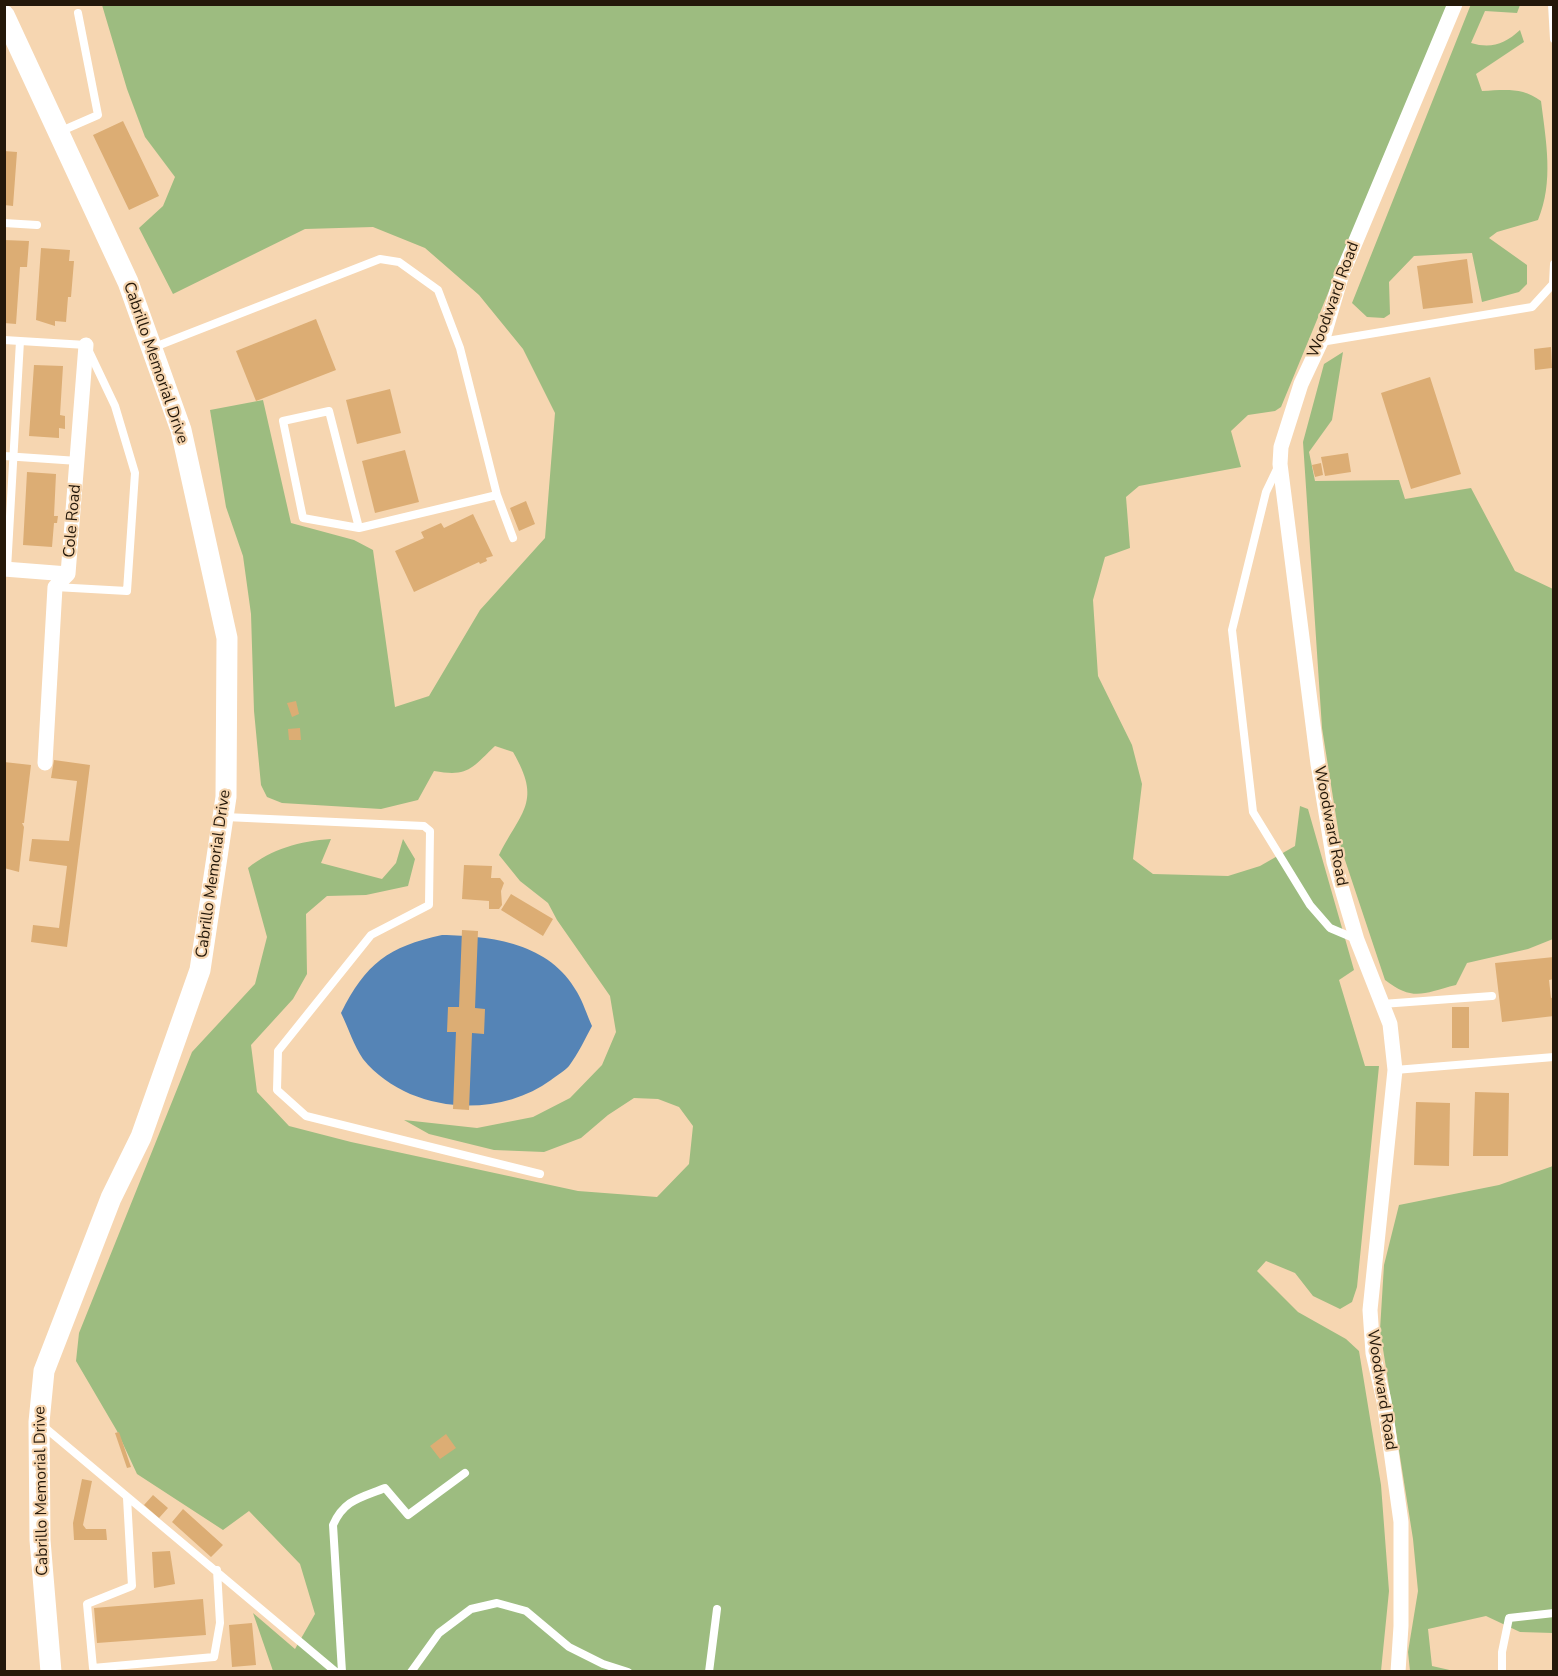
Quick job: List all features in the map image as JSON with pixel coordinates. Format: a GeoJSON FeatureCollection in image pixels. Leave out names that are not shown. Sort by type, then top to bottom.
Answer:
{"type":"FeatureCollection","features":[{"type":"Feature","properties":{"kind":"main road","name":"Cabrillo Memorial Drive"},"geometry":{"type":"LineString","coordinates":[[4,15],[128,282],[181,430],[226,638],[223,817],[200,970],[141,1137],[111,1198],[44,1371],[39,1422],[40,1540],[51,1671]]}},
{"type":"Feature","properties":{"kind":"street","name":"Woodward Road"},"geometry":{"type":"LineString","coordinates":[[1398,1671],[1401,1626],[1401,1522],[1384,1401],[1373,1353],[1370,1311],[1395,1070],[1390,1024],[1357,940],[1332,851],[1280,464],[1281,447],[1301,384],[1321,342],[1342,274],[1455,4]]}},
{"type":"Feature","properties":{"kind":"street","name":"Cole Road"},"geometry":{"type":"LineString","coordinates":[[55,587],[68,574],[86,345]]}},
{"type":"Feature","properties":{"kind":"street"},"geometry":{"type":"LineString","coordinates":[[6,569],[68,574]]}},
{"type":"Feature","properties":{"kind":"street"},"geometry":{"type":"LineString","coordinates":[[45,763],[55,587]]}},
{"type":"Feature","properties":{"kind":"lane"},"geometry":{"type":"LineString","coordinates":[[1552,4],[1554,39]]}},
{"type":"Feature","properties":{"kind":"lane"},"geometry":{"type":"LineString","coordinates":[[58,132],[98,115],[78,13]]}},
{"type":"Feature","properties":{"kind":"lane"},"geometry":{"type":"LineString","coordinates":[[4,223],[37,225]]}},
{"type":"Feature","properties":{"kind":"lane"},"geometry":{"type":"LineString","coordinates":[[151,349],[380,259],[399,262],[438,290],[460,348],[497,495],[513,538]]}},
{"type":"Feature","properties":{"kind":"lane"},"geometry":{"type":"LineString","coordinates":[[1321,342],[1532,307],[1553,284],[1554,264]]}},
{"type":"Feature","properties":{"kind":"lane"},"geometry":{"type":"LineString","coordinates":[[4,340],[86,345],[115,405],[135,472],[127,591],[55,587]]}},
{"type":"Feature","properties":{"kind":"lane"},"geometry":{"type":"LineString","coordinates":[[6,569],[9,456],[20,341]]}},
{"type":"Feature","properties":{"kind":"lane"},"geometry":{"type":"LineString","coordinates":[[359,528],[329,411],[283,421],[303,518],[359,528],[497,495]]}},
{"type":"Feature","properties":{"kind":"lane"},"geometry":{"type":"LineString","coordinates":[[9,456],[78,461]]}},
{"type":"Feature","properties":{"kind":"lane"},"geometry":{"type":"LineString","coordinates":[[1280,464],[1266,492],[1232,630],[1253,812],[1310,905],[1330,928],[1357,940]]}},
{"type":"Feature","properties":{"kind":"lane"},"geometry":{"type":"LineString","coordinates":[[223,817],[424,826],[430,831],[429,905],[370,935],[278,1051],[276,1090],[306,1116],[540,1174]]}},
{"type":"Feature","properties":{"kind":"lane"},"geometry":{"type":"LineString","coordinates":[[1383,1004],[1492,996]]}},
{"type":"Feature","properties":{"kind":"lane"},"geometry":{"type":"LineString","coordinates":[[1395,1070],[1554,1057]]}},
{"type":"Feature","properties":{"kind":"lane"},"geometry":{"type":"LineString","coordinates":[[39,1422],[336,1671]]}},
{"type":"Feature","properties":{"kind":"lane"},"geometry":{"type":"LineString","coordinates":[[342,1671],[333,1525],[340,1510],[350,1502],[385,1488],[408,1515],[465,1473]]}},
{"type":"Feature","properties":{"kind":"lane"},"geometry":{"type":"LineString","coordinates":[[127,1498],[132,1586],[87,1604],[93,1668],[214,1657],[220,1623],[217,1570]]}},
{"type":"Feature","properties":{"kind":"lane"},"geometry":{"type":"LineString","coordinates":[[411,1671],[440,1633],[471,1609],[497,1603],[526,1611],[569,1647],[603,1664],[628,1671]]}},
{"type":"Feature","properties":{"kind":"lane"},"geometry":{"type":"LineString","coordinates":[[709,1671],[717,1609]]}},
{"type":"Feature","properties":{"kind":"lane"},"geometry":{"type":"LineString","coordinates":[[1502,1671],[1502,1652],[1509,1618],[1554,1613]]}},
{"type":"Feature","properties":{"kind":"green space"},"geometry":{"type":"Polygon","coordinates":[[[1471,4],[1520,5],[1517,13],[1485,11],[1471,43],[1497,44],[1509,39],[1520,30],[1524,42],[1476,74],[1482,91],[1520,91],[1541,101],[1547,176],[1543,206],[1538,220],[1497,232],[1489,238],[1527,265],[1527,284],[1519,292],[1482,302],[1472,253],[1414,256],[1389,282],[1390,314],[1384,318],[1367,317],[1352,303],[1471,4]]]}},
{"type":"Feature","properties":{"kind":"green space"},"geometry":{"type":"Polygon","coordinates":[[[102,5],[1447,5],[1281,407],[1275,411],[1248,415],[1231,431],[1241,467],[1139,486],[1126,497],[1130,548],[1105,557],[1093,600],[1098,676],[1132,745],[1142,784],[1133,859],[1153,874],[1228,876],[1260,866],[1295,846],[1300,806],[1308,809],[1354,970],[1339,980],[1365,1066],[1379,1066],[1357,1287],[1352,1302],[1340,1309],[1313,1296],[1295,1273],[1266,1261],[1257,1271],[1298,1312],[1346,1339],[1359,1351],[1381,1485],[1389,1591],[1381,1671],[273,1671],[253,1613],[295,1649],[315,1614],[300,1564],[249,1511],[223,1530],[137,1474],[117,1431],[76,1361],[79,1333],[192,1052],[255,984],[267,937],[248,868],[266,856],[287,847],[331,839],[321,863],[382,879],[396,863],[403,839],[415,859],[408,886],[366,895],[327,896],[306,914],[307,974],[293,999],[251,1045],[257,1092],[289,1126],[351,1142],[578,1191],[657,1197],[689,1164],[693,1126],[679,1107],[658,1099],[634,1098],[608,1115],[581,1138],[544,1152],[494,1150],[429,1134],[404,1120],[477,1128],[533,1117],[570,1098],[602,1065],[616,1032],[610,996],[557,920],[548,903],[520,881],[499,855],[526,805],[526,783],[513,752],[495,746],[474,766],[462,772],[434,771],[418,800],[381,809],[282,803],[267,797],[261,785],[254,711],[251,614],[243,556],[226,507],[210,410],[263,400],[291,523],[354,540],[373,550],[395,707],[429,696],[480,610],[545,538],[555,413],[523,349],[479,295],[425,248],[373,227],[305,229],[173,294],[139,228],[163,206],[175,177],[145,137],[127,89],[102,5]]]}},
{"type":"Feature","properties":{"kind":"green space"},"geometry":{"type":"Polygon","coordinates":[[[1343,352],[1332,420],[1309,452],[1315,481],[1399,480],[1405,499],[1471,488],[1515,571],[1553,589],[1553,939],[1528,949],[1467,963],[1456,985],[1419,994],[1404,991],[1385,980],[1341,848],[1322,728],[1303,442],[1324,364],[1343,352]]]}},
{"type":"Feature","properties":{"kind":"green space"},"geometry":{"type":"Polygon","coordinates":[[[1553,1166],[1553,1633],[1520,1632],[1486,1616],[1428,1629],[1432,1666],[1454,1671],[1410,1671],[1408,1652],[1418,1591],[1413,1539],[1380,1330],[1384,1265],[1399,1205],[1499,1185],[1553,1166]]]}},
{"type":"Feature","properties":{"kind":"water"},"geometry":{"type":"Polygon","coordinates":[[[442,935],[480,937],[518,946],[552,963],[565,976],[579,996],[592,1026],[567,1068],[529,1093],[505,1101],[479,1105],[453,1105],[427,1100],[403,1091],[381,1077],[363,1059],[341,1013],[350,996],[370,970],[393,952],[407,945],[442,935]]]}},
{"type":"Feature","properties":{"kind":"building"},"geometry":{"type":"Polygon","coordinates":[[[123,121],[159,196],[129,210],[93,135],[123,121]]]}},
{"type":"Feature","properties":{"kind":"building"},"geometry":{"type":"Polygon","coordinates":[[[4,151],[17,152],[13,206],[4,205],[4,151]]]}},
{"type":"Feature","properties":{"kind":"building"},"geometry":{"type":"Polygon","coordinates":[[[4,240],[29,241],[27,267],[20,267],[16,324],[4,323],[4,240]]]}},
{"type":"Feature","properties":{"kind":"building"},"geometry":{"type":"Polygon","coordinates":[[[41,248],[70,250],[69,261],[74,261],[66,322],[55,321],[55,326],[36,320],[41,248]]]}},
{"type":"Feature","properties":{"kind":"building"},"geometry":{"type":"Polygon","coordinates":[[[1467,259],[1473,303],[1423,309],[1417,266],[1467,259]]]}},
{"type":"Feature","properties":{"kind":"building"},"geometry":{"type":"Polygon","coordinates":[[[316,319],[336,370],[256,401],[236,351],[316,319]]]}},
{"type":"Feature","properties":{"kind":"building"},"geometry":{"type":"Polygon","coordinates":[[[1551,347],[1552,368],[1535,370],[1534,349],[1551,347]]]}},
{"type":"Feature","properties":{"kind":"building"},"geometry":{"type":"Polygon","coordinates":[[[34,365],[63,366],[60,415],[65,416],[65,429],[59,428],[59,438],[29,436],[34,365]]]}},
{"type":"Feature","properties":{"kind":"building"},"geometry":{"type":"Polygon","coordinates":[[[1430,377],[1461,474],[1411,489],[1381,393],[1430,377]]]}},
{"type":"Feature","properties":{"kind":"building"},"geometry":{"type":"Polygon","coordinates":[[[390,389],[401,433],[357,444],[346,400],[390,389]]]}},
{"type":"Feature","properties":{"kind":"building"},"geometry":{"type":"Polygon","coordinates":[[[405,450],[419,502],[375,513],[362,461],[405,450]]]}},
{"type":"Feature","properties":{"kind":"building"},"geometry":{"type":"Polygon","coordinates":[[[1348,453],[1351,472],[1325,476],[1321,457],[1348,453]]]}},
{"type":"Feature","properties":{"kind":"building"},"geometry":{"type":"Polygon","coordinates":[[[1321,463],[1323,475],[1315,477],[1312,465],[1321,463]]]}},
{"type":"Feature","properties":{"kind":"building"},"geometry":{"type":"Polygon","coordinates":[[[27,472],[56,474],[54,516],[58,516],[57,523],[54,523],[52,547],[23,545],[27,472]]]}},
{"type":"Feature","properties":{"kind":"building"},"geometry":{"type":"Polygon","coordinates":[[[526,501],[535,524],[519,531],[510,508],[526,501]]]}},
{"type":"Feature","properties":{"kind":"building"},"geometry":{"type":"Polygon","coordinates":[[[473,514],[493,556],[486,558],[487,561],[480,564],[479,562],[414,592],[395,551],[424,538],[421,532],[441,523],[444,528],[473,514]]]}},
{"type":"Feature","properties":{"kind":"building"},"geometry":{"type":"Polygon","coordinates":[[[296,701],[299,714],[292,717],[287,703],[296,701]]]}},
{"type":"Feature","properties":{"kind":"building"},"geometry":{"type":"Polygon","coordinates":[[[300,728],[301,740],[289,740],[288,729],[300,728]]]}},
{"type":"Feature","properties":{"kind":"building"},"geometry":{"type":"Polygon","coordinates":[[[54,760],[90,765],[67,947],[31,942],[33,925],[59,928],[67,866],[29,861],[32,839],[69,841],[77,781],[51,778],[54,760]]]}},
{"type":"Feature","properties":{"kind":"building"},"geometry":{"type":"Polygon","coordinates":[[[4,762],[31,765],[24,823],[22,823],[24,827],[19,872],[4,868],[4,762]]]}},
{"type":"Feature","properties":{"kind":"building"},"geometry":{"type":"Polygon","coordinates":[[[464,865],[492,866],[491,878],[500,878],[504,883],[501,891],[502,905],[499,909],[489,909],[489,901],[462,899],[464,865]]]}},
{"type":"Feature","properties":{"kind":"building"},"geometry":{"type":"Polygon","coordinates":[[[511,894],[553,919],[543,936],[501,910],[511,894]]]}},
{"type":"Feature","properties":{"kind":"building"},"geometry":{"type":"Polygon","coordinates":[[[462,930],[478,931],[475,1008],[485,1009],[484,1034],[472,1033],[469,1110],[453,1109],[456,1032],[447,1032],[448,1007],[459,1007],[462,930]]]}},
{"type":"Feature","properties":{"kind":"building"},"geometry":{"type":"Polygon","coordinates":[[[1554,957],[1554,979],[1549,980],[1551,998],[1554,997],[1554,1016],[1502,1022],[1495,963],[1554,957]]]}},
{"type":"Feature","properties":{"kind":"building"},"geometry":{"type":"Polygon","coordinates":[[[1452,1007],[1469,1007],[1469,1048],[1452,1048],[1452,1007]]]}},
{"type":"Feature","properties":{"kind":"building"},"geometry":{"type":"Polygon","coordinates":[[[1475,1092],[1509,1093],[1508,1156],[1473,1156],[1475,1092]]]}},
{"type":"Feature","properties":{"kind":"building"},"geometry":{"type":"Polygon","coordinates":[[[1416,1102],[1450,1103],[1449,1166],[1414,1165],[1416,1102]]]}},
{"type":"Feature","properties":{"kind":"building"},"geometry":{"type":"Polygon","coordinates":[[[119,1432],[131,1467],[127,1468],[115,1433],[119,1432]]]}},
{"type":"Feature","properties":{"kind":"building"},"geometry":{"type":"Polygon","coordinates":[[[446,1434],[456,1448],[440,1459],[430,1446],[446,1434]]]}},
{"type":"Feature","properties":{"kind":"building"},"geometry":{"type":"Polygon","coordinates":[[[82,1479],[92,1481],[83,1525],[86,1529],[106,1529],[107,1540],[74,1540],[73,1523],[82,1479]]]}},
{"type":"Feature","properties":{"kind":"building"},"geometry":{"type":"Polygon","coordinates":[[[153,1495],[168,1508],[159,1518],[144,1505],[153,1495]]]}},
{"type":"Feature","properties":{"kind":"building"},"geometry":{"type":"Polygon","coordinates":[[[183,1509],[223,1545],[211,1557],[172,1522],[183,1509]]]}},
{"type":"Feature","properties":{"kind":"building"},"geometry":{"type":"Polygon","coordinates":[[[170,1551],[175,1584],[154,1588],[152,1552],[170,1551]]]}},
{"type":"Feature","properties":{"kind":"building"},"geometry":{"type":"Polygon","coordinates":[[[203,1599],[206,1635],[97,1643],[94,1608],[203,1599]]]}},
{"type":"Feature","properties":{"kind":"building"},"geometry":{"type":"Polygon","coordinates":[[[252,1623],[256,1665],[232,1667],[229,1625],[252,1623]]]}}]}
